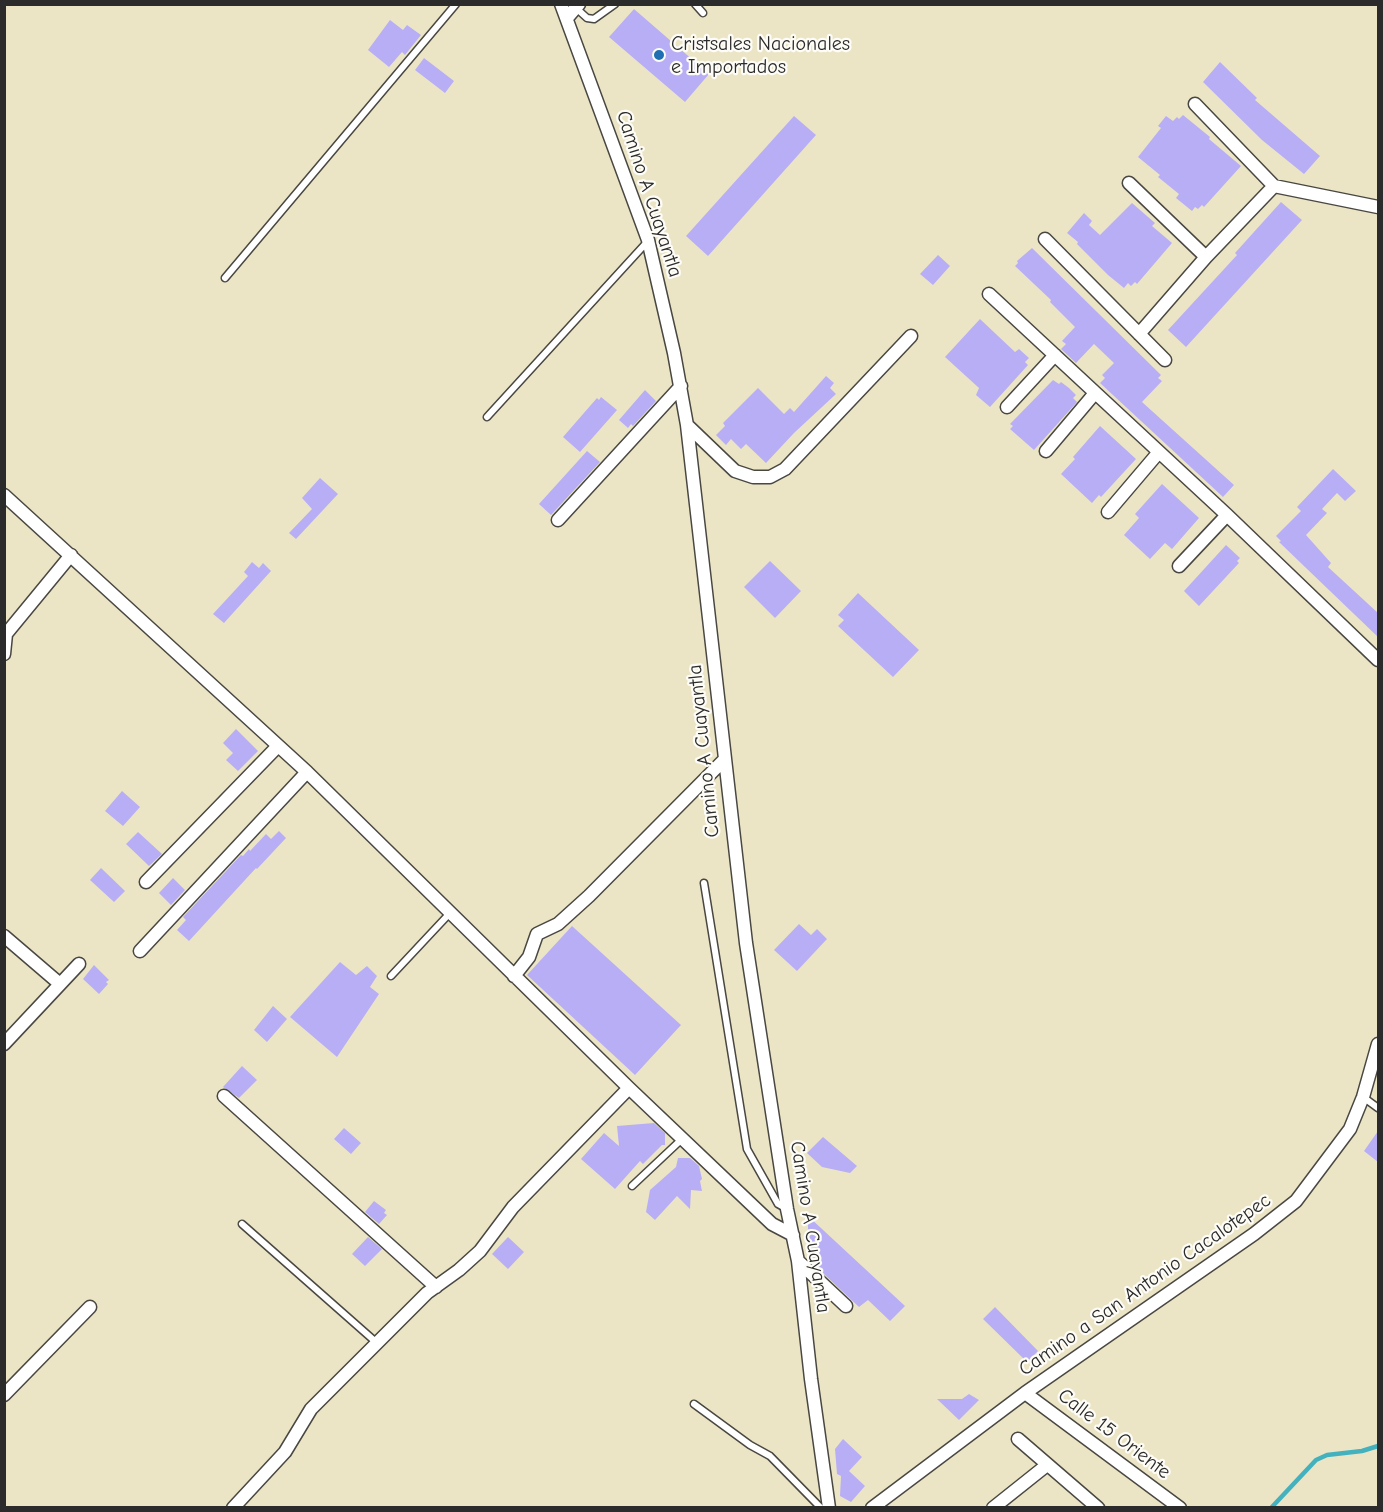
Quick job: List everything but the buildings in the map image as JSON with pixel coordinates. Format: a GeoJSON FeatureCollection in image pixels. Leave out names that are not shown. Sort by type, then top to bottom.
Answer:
{"type":"FeatureCollection","features":[{"type":"Feature","properties":{"kind":"street","name":"Camino A Cuayantla"},"geometry":{"type":"LineString","coordinates":[[561,4],[648,240],[681,386],[746,943],[787,1209],[798,1261],[829,1508]]}},
{"type":"Feature","properties":{"kind":"street"},"geometry":{"type":"LineString","coordinates":[[567,18],[577,6]]}},
{"type":"Feature","properties":{"kind":"street"},"geometry":{"type":"LineString","coordinates":[[1195,104],[1274,186],[1378,207]]}},
{"type":"Feature","properties":{"kind":"street"},"geometry":{"type":"LineString","coordinates":[[1129,183],[1206,257]]}},
{"type":"Feature","properties":{"kind":"street"},"geometry":{"type":"LineString","coordinates":[[1139,334],[1206,257],[1274,186]]}},
{"type":"Feature","properties":{"kind":"street"},"geometry":{"type":"LineString","coordinates":[[1045,239],[1165,360]]}},
{"type":"Feature","properties":{"kind":"street"},"geometry":{"type":"LineString","coordinates":[[989,294],[1227,515],[1378,660]]}},
{"type":"Feature","properties":{"kind":"street"},"geometry":{"type":"LineString","coordinates":[[687,425],[735,471],[753,477],[770,477],[785,469],[911,336]]}},
{"type":"Feature","properties":{"kind":"street"},"geometry":{"type":"LineString","coordinates":[[1007,407],[1055,356]]}},
{"type":"Feature","properties":{"kind":"street"},"geometry":{"type":"LineString","coordinates":[[558,520],[681,386]]}},
{"type":"Feature","properties":{"kind":"street"},"geometry":{"type":"LineString","coordinates":[[1046,451],[1095,393]]}},
{"type":"Feature","properties":{"kind":"street"},"geometry":{"type":"LineString","coordinates":[[1108,512],[1159,452]]}},
{"type":"Feature","properties":{"kind":"street"},"geometry":{"type":"LineString","coordinates":[[4,495],[307,772],[629,1088],[772,1224],[793,1235]]}},
{"type":"Feature","properties":{"kind":"street"},"geometry":{"type":"LineString","coordinates":[[1179,566],[1227,515]]}},
{"type":"Feature","properties":{"kind":"street"},"geometry":{"type":"LineString","coordinates":[[4,654],[6,634],[71,555]]}},
{"type":"Feature","properties":{"kind":"street"},"geometry":{"type":"LineString","coordinates":[[146,882],[278,746]]}},
{"type":"Feature","properties":{"kind":"street"},"geometry":{"type":"LineString","coordinates":[[514,976],[529,957],[537,934],[558,924],[589,896],[725,759]]}},
{"type":"Feature","properties":{"kind":"street"},"geometry":{"type":"LineString","coordinates":[[140,951],[307,772]]}},
{"type":"Feature","properties":{"kind":"street"},"geometry":{"type":"LineString","coordinates":[[4,936],[60,984]]}},
{"type":"Feature","properties":{"kind":"street"},"geometry":{"type":"LineString","coordinates":[[6,1040],[79,964]]}},
{"type":"Feature","properties":{"kind":"street","name":"Camino a San Antonio Cacalotepec"},"geometry":{"type":"LineString","coordinates":[[872,1508],[1025,1393],[1254,1234],[1296,1201],[1350,1129],[1363,1096],[1378,1044]]}},
{"type":"Feature","properties":{"kind":"street"},"geometry":{"type":"LineString","coordinates":[[233,1508],[285,1452],[311,1409],[436,1287],[480,1251],[513,1206],[629,1088]]}},
{"type":"Feature","properties":{"kind":"street"},"geometry":{"type":"LineString","coordinates":[[224,1096],[436,1287]]}},
{"type":"Feature","properties":{"kind":"street"},"geometry":{"type":"LineString","coordinates":[[798,1261],[846,1306]]}},
{"type":"Feature","properties":{"kind":"street"},"geometry":{"type":"LineString","coordinates":[[4,1395],[90,1307]]}},
{"type":"Feature","properties":{"kind":"street","name":"Calle 15 Oriente"},"geometry":{"type":"LineString","coordinates":[[1025,1393],[1180,1508]]}},
{"type":"Feature","properties":{"kind":"street"},"geometry":{"type":"LineString","coordinates":[[1018,1440],[1098,1508]]}},
{"type":"Feature","properties":{"kind":"street"},"geometry":{"type":"LineString","coordinates":[[993,1508],[1047,1465]]}},
{"type":"Feature","properties":{"kind":"lane"},"geometry":{"type":"LineString","coordinates":[[225,278],[456,4]]}},
{"type":"Feature","properties":{"kind":"lane"},"geometry":{"type":"LineString","coordinates":[[577,6],[588,18],[594,19],[615,4]]}},
{"type":"Feature","properties":{"kind":"lane"},"geometry":{"type":"LineString","coordinates":[[695,4],[703,13]]}},
{"type":"Feature","properties":{"kind":"lane"},"geometry":{"type":"LineString","coordinates":[[487,417],[648,240]]}},
{"type":"Feature","properties":{"kind":"lane"},"geometry":{"type":"LineString","coordinates":[[704,883],[747,1149],[778,1204],[787,1209]]}},
{"type":"Feature","properties":{"kind":"lane"},"geometry":{"type":"LineString","coordinates":[[391,976],[450,913]]}},
{"type":"Feature","properties":{"kind":"lane"},"geometry":{"type":"LineString","coordinates":[[1363,1096],[1378,1108]]}},
{"type":"Feature","properties":{"kind":"lane"},"geometry":{"type":"LineString","coordinates":[[632,1186],[682,1139]]}},
{"type":"Feature","properties":{"kind":"lane"},"geometry":{"type":"LineString","coordinates":[[243,1224],[377,1343]]}},
{"type":"Feature","properties":{"kind":"lane"},"geometry":{"type":"LineString","coordinates":[[694,1404],[750,1445],[770,1456],[821,1508]]}},
{"type":"Feature","properties":{"kind":"waterway"},"geometry":{"type":"LineString","coordinates":[[1271,1508],[1316,1460],[1327,1455],[1362,1451],[1378,1446]]}},
{"type":"Feature","properties":{"kind":"place","name":"Cristsales Nacionales e Importados"},"geometry":{"type":"Point","coordinates":[659,55]}}]}
